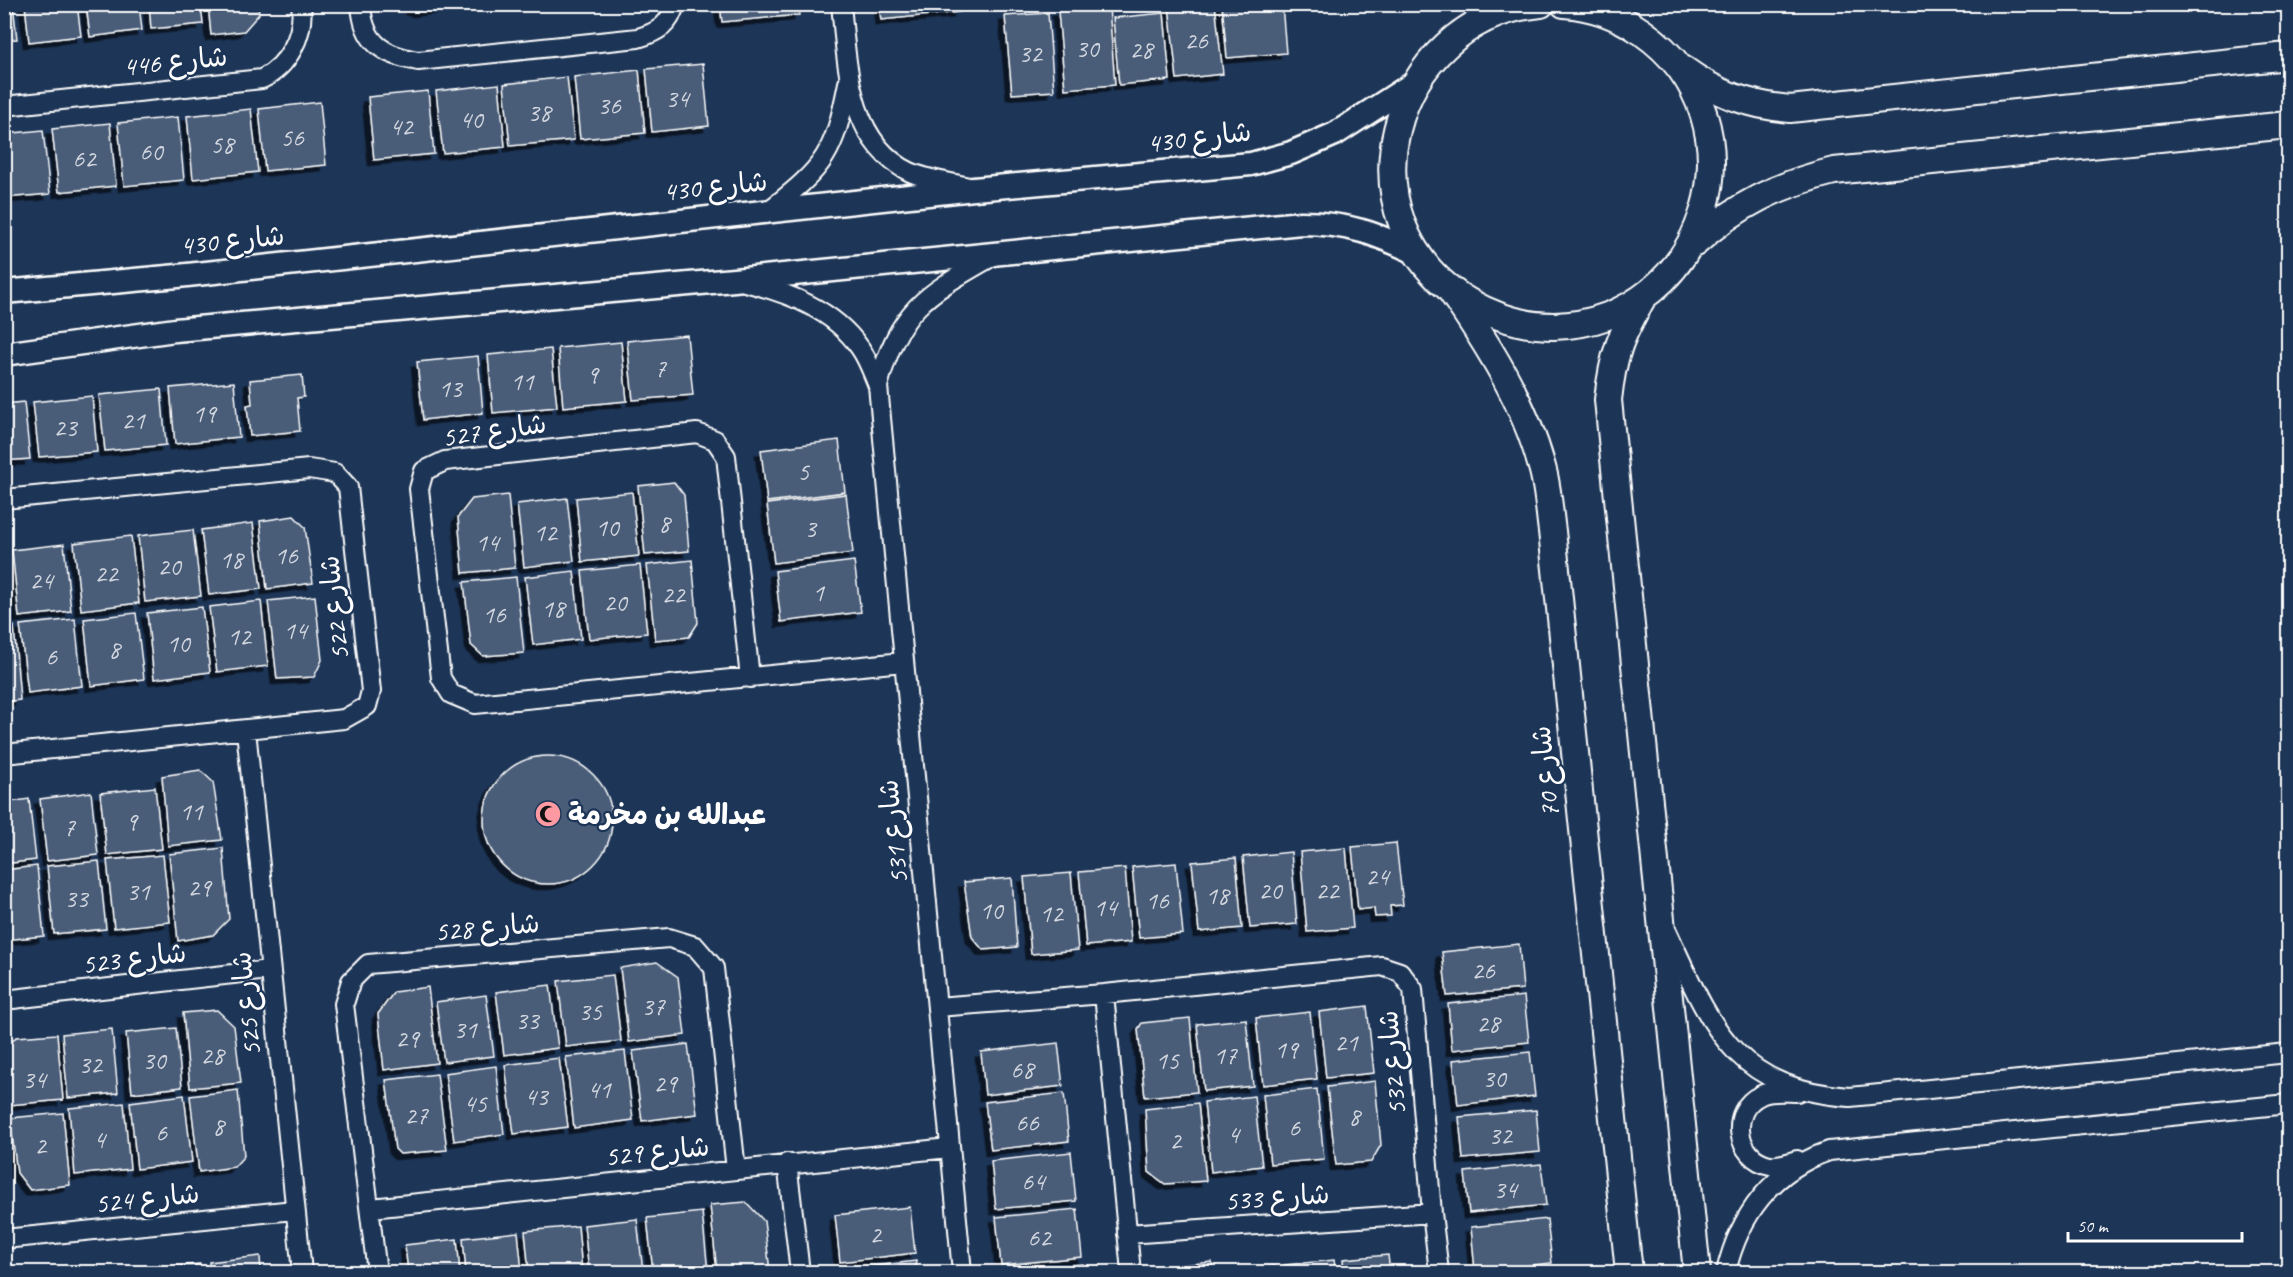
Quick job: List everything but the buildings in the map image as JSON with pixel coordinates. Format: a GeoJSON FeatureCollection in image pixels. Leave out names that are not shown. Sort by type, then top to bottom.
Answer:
{"type":"FeatureCollection","features":[{"type":"Feature","properties":{"kind":"main road"},"geometry":{"type":"LineString","coordinates":[[1462,32],[1475,4]]}},
{"type":"Feature","properties":{"kind":"main road"},"geometry":{"type":"LineString","coordinates":[[1541,4],[1504,11],[1462,32],[1428,64],[1414,83],[1402,110],[1394,139],[1392,169],[1396,199],[1404,228],[1419,254],[1449,288],[1480,309],[1498,316],[1553,326],[1591,321],[1618,311],[1643,297],[1668,276],[1688,249],[1701,225],[1709,198],[1712,171],[1711,143],[1705,116],[1694,90],[1679,67],[1651,38],[1613,11],[1564,4]]}},
{"type":"Feature","properties":{"kind":"main road"},"geometry":{"type":"LineString","coordinates":[[1679,67],[1704,84],[1731,98],[1760,106],[1790,109],[2289,56]]}},
{"type":"Feature","properties":{"kind":"main road"},"geometry":{"type":"LineString","coordinates":[[1688,249],[1713,226],[1760,196],[1801,178],[1834,171],[2289,125]]}},
{"type":"Feature","properties":{"kind":"main road","name":"شارع 70"},"geometry":{"type":"LineString","coordinates":[[1449,288],[1489,346],[1521,407],[1542,467],[1552,531],[1629,1272]]}},
{"type":"Feature","properties":{"kind":"main road"},"geometry":{"type":"LineString","coordinates":[[1643,297],[1620,337],[1611,370],[1608,400],[1697,1272]]}},
{"type":"Feature","properties":{"kind":"street","name":"شارع 446"},"geometry":{"type":"LineString","coordinates":[[4,106],[262,79],[274,73],[297,40],[301,4]]}},
{"type":"Feature","properties":{"kind":"street"},"geometry":{"type":"LineString","coordinates":[[361,4],[362,23],[371,40],[382,49],[400,58],[418,61],[638,38],[656,33],[669,22],[675,4]]}},
{"type":"Feature","properties":{"kind":"street"},"geometry":{"type":"LineString","coordinates":[[841,4],[849,78],[866,130],[882,151],[910,172],[974,189]]}},
{"type":"Feature","properties":{"kind":"street"},"geometry":{"type":"LineString","coordinates":[[768,211],[806,182],[834,144],[849,78]]}},
{"type":"Feature","properties":{"kind":"street","name":"شارع 430"},"geometry":{"type":"LineString","coordinates":[[4,292],[178,276],[974,189],[1251,164],[1291,153],[1335,134],[1414,83]]}},
{"type":"Feature","properties":{"kind":"street"},"geometry":{"type":"LineString","coordinates":[[4,354],[175,330],[734,280],[1269,226],[1328,223],[1363,229],[1419,254]]}},
{"type":"Feature","properties":{"kind":"street","name":"شارع 531"},"geometry":{"type":"LineString","coordinates":[[878,386],[887,354],[900,327],[915,307],[945,284],[998,253]]}},
{"type":"Feature","properties":{"kind":"street","name":"شارع 531"},"geometry":{"type":"LineString","coordinates":[[734,280],[793,296],[842,326],[861,349],[878,386],[962,1272]]}},
{"type":"Feature","properties":{"kind":"street","name":"شارع 527"},"geometry":{"type":"LineString","coordinates":[[750,678],[726,456],[715,440],[697,433],[685,434],[445,461],[424,471],[419,489],[441,678],[451,694],[475,704],[750,678],[903,662]]}},
{"type":"Feature","properties":{"kind":"street","name":"شارع 522"},"geometry":{"type":"LineString","coordinates":[[4,500],[309,469],[335,473],[348,487],[371,691],[367,706],[344,719],[4,754]]}},
{"type":"Feature","properties":{"kind":"street","name":"شارع 525"},"geometry":{"type":"LineString","coordinates":[[246,730],[302,1272]]}},
{"type":"Feature","properties":{"kind":"street"},"geometry":{"type":"LineString","coordinates":[[1662,920],[1708,1017],[1719,1034],[1733,1050],[1766,1075],[1805,1092]]}},
{"type":"Feature","properties":{"kind":"street","name":"شارع 528"},"geometry":{"type":"LineString","coordinates":[[377,1272],[371,1208],[344,1004],[351,981],[368,964],[669,938],[695,946],[714,968],[736,1170]]}},
{"type":"Feature","properties":{"kind":"street","name":"شارع 532"},"geometry":{"type":"LineString","coordinates":[[938,1007],[1104,994],[1382,966],[1400,972],[1413,989],[1439,1272]]}},
{"type":"Feature","properties":{"kind":"street","name":"شارع 523"},"geometry":{"type":"LineString","coordinates":[[4,1000],[269,970]]}},
{"type":"Feature","properties":{"kind":"street"},"geometry":{"type":"LineString","coordinates":[[1104,994],[1131,1272]]}},
{"type":"Feature","properties":{"kind":"street"},"geometry":{"type":"LineString","coordinates":[[2289,1053],[1850,1098],[1805,1092],[1760,1095],[1745,1108],[1739,1127],[1744,1147],[1758,1161],[1777,1166],[1846,1147],[2289,1104]]}},
{"type":"Feature","properties":{"kind":"street","name":"شارع 529"},"geometry":{"type":"LineString","coordinates":[[371,1208],[949,1148]]}},
{"type":"Feature","properties":{"kind":"street"},"geometry":{"type":"LineString","coordinates":[[1726,1272],[1739,1230],[1754,1205],[1775,1182],[1809,1157]]}},
{"type":"Feature","properties":{"kind":"street"},"geometry":{"type":"LineString","coordinates":[[788,1163],[800,1272]]}},
{"type":"Feature","properties":{"kind":"street","name":"شارع 524"},"geometry":{"type":"LineString","coordinates":[[4,1239],[294,1210]]}},
{"type":"Feature","properties":{"kind":"street","name":"شارع 533"},"geometry":{"type":"LineString","coordinates":[[1127,1234],[1432,1213]]}},
{"type":"Feature","properties":{"kind":"place","name":"عبدالله بن مخرمة"},"geometry":{"type":"Point","coordinates":[548,814]}}]}
